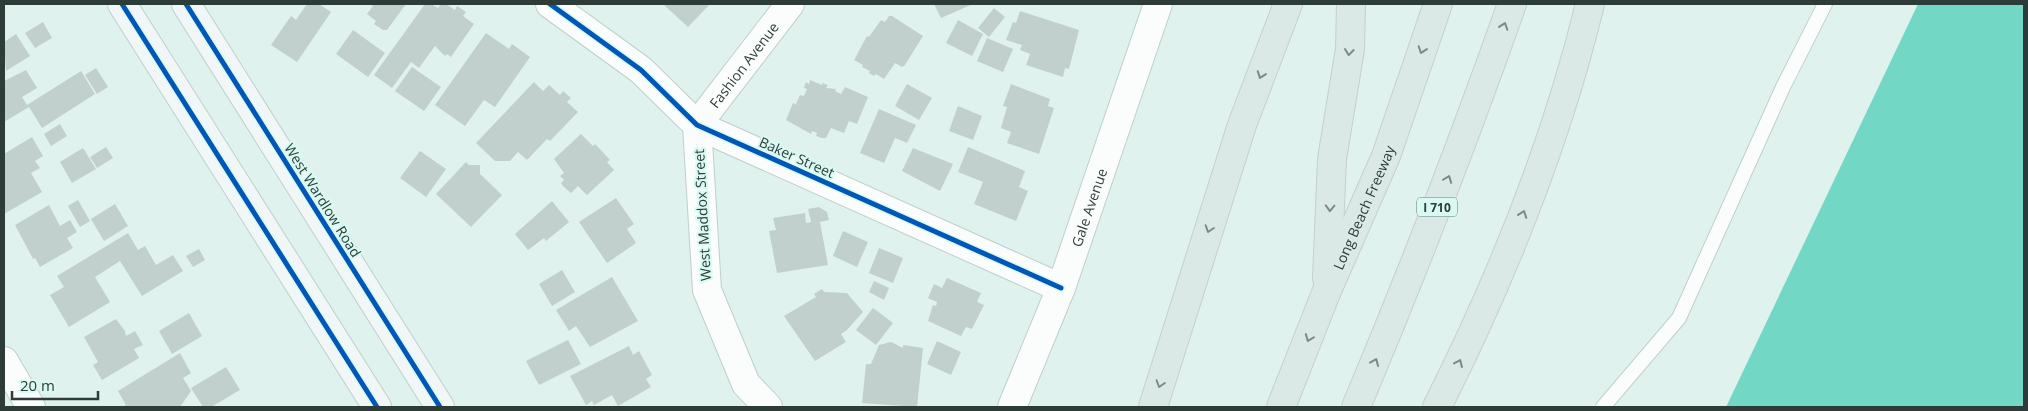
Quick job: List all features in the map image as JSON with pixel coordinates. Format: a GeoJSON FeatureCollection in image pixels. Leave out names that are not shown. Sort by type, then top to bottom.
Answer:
{"type":"FeatureCollection","features":[{"type":"Feature","properties":{"kind":"highway"},"geometry":{"type":"LineString","coordinates":[[1153,407],[1242,125],[1288,4]]}},
{"type":"Feature","properties":{"kind":"highway"},"geometry":{"type":"LineString","coordinates":[[1326,293],[1332,159],[1350,49],[1351,4]]}},
{"type":"Feature","properties":{"kind":"highway","name":"Long Beach Freeway"},"geometry":{"type":"LineString","coordinates":[[1281,407],[1326,293],[1386,156],[1438,4]]}},
{"type":"Feature","properties":{"kind":"highway","name":"I 710"},"geometry":{"type":"LineString","coordinates":[[1356,407],[1407,286],[1465,135],[1512,4]]}},
{"type":"Feature","properties":{"kind":"highway"},"geometry":{"type":"LineString","coordinates":[[1437,407],[1508,254],[1544,158],[1578,53],[1590,4]]}},
{"type":"Feature","properties":{"kind":"highway"},"geometry":{"type":"LineString","coordinates":[[1578,53],[1600,4]]}},
{"type":"Feature","properties":{"kind":"main road"},"geometry":{"type":"LineString","coordinates":[[122,4],[377,407]]}},
{"type":"Feature","properties":{"kind":"main road","name":"West Wardlow Road"},"geometry":{"type":"LineString","coordinates":[[186,4],[440,407]]}},
{"type":"Feature","properties":{"kind":"street","name":"Baker Street"},"geometry":{"type":"LineString","coordinates":[[550,4],[641,70],[697,125],[1061,288]]}},
{"type":"Feature","properties":{"kind":"street","name":"Fashion Avenue"},"geometry":{"type":"LineString","coordinates":[[697,125],[790,4]]}},
{"type":"Feature","properties":{"kind":"street","name":"Gale Avenue"},"geometry":{"type":"LineString","coordinates":[[1012,407],[1061,288],[1158,4]]}},
{"type":"Feature","properties":{"kind":"street","name":"West Maddox Street"},"geometry":{"type":"LineString","coordinates":[[697,125],[707,290],[746,384],[768,407]]}},
{"type":"Feature","properties":{"kind":"street"},"geometry":{"type":"LineString","coordinates":[[4,361],[31,407]]}},
{"type":"Feature","properties":{"kind":"lane"},"geometry":{"type":"LineString","coordinates":[[1603,407],[1679,318],[1783,87],[1825,4]]}},
{"type":"Feature","properties":{"kind":"shaded area"},"geometry":{"type":"Polygon","coordinates":[[[1918,4],[2024,4],[2024,407],[1726,407],[1918,4]]]}},
{"type":"Feature","properties":{"kind":"building"},"geometry":{"type":"Polygon","coordinates":[[[307,4],[319,4],[331,12],[297,62],[271,45],[291,16],[296,20],[307,4]]]}},
{"type":"Feature","properties":{"kind":"building"},"geometry":{"type":"Polygon","coordinates":[[[370,4],[406,4],[387,30],[383,30],[374,24],[376,21],[367,14],[373,6],[370,4]]]}},
{"type":"Feature","properties":{"kind":"building"},"geometry":{"type":"Polygon","coordinates":[[[425,4],[431,4],[438,8],[441,4],[446,4],[455,10],[457,6],[466,12],[463,16],[474,24],[451,57],[447,54],[445,56],[435,46],[419,68],[411,62],[392,88],[374,75],[425,4]]]}},
{"type":"Feature","properties":{"kind":"building"},"geometry":{"type":"Polygon","coordinates":[[[663,4],[710,4],[688,27],[663,4]]]}},
{"type":"Feature","properties":{"kind":"building"},"geometry":{"type":"Polygon","coordinates":[[[934,4],[973,4],[941,18],[934,4]]]}},
{"type":"Feature","properties":{"kind":"building"},"geometry":{"type":"Polygon","coordinates":[[[994,8],[1005,17],[989,37],[978,28],[994,8]]]}},
{"type":"Feature","properties":{"kind":"building"},"geometry":{"type":"Polygon","coordinates":[[[1020,11],[1079,30],[1069,69],[1065,68],[1063,77],[1026,65],[1030,54],[1020,50],[1022,45],[1006,40],[1013,22],[1016,23],[1020,11]]]}},
{"type":"Feature","properties":{"kind":"building"},"geometry":{"type":"Polygon","coordinates":[[[889,16],[892,16],[923,36],[905,65],[902,67],[895,63],[884,79],[876,74],[874,76],[869,73],[870,71],[854,60],[867,36],[869,37],[881,20],[885,22],[889,16]]]}},
{"type":"Feature","properties":{"kind":"building"},"geometry":{"type":"Polygon","coordinates":[[[958,20],[983,34],[972,56],[946,43],[958,20]]]}},
{"type":"Feature","properties":{"kind":"building"},"geometry":{"type":"Polygon","coordinates":[[[43,22],[52,38],[35,48],[25,33],[43,22]]]}},
{"type":"Feature","properties":{"kind":"building"},"geometry":{"type":"Polygon","coordinates":[[[353,30],[385,53],[368,77],[336,54],[353,30]]]}},
{"type":"Feature","properties":{"kind":"building"},"geometry":{"type":"Polygon","coordinates":[[[486,33],[509,49],[512,44],[530,57],[495,107],[484,100],[465,126],[435,105],[486,33]]]}},
{"type":"Feature","properties":{"kind":"building"},"geometry":{"type":"Polygon","coordinates":[[[16,34],[30,56],[6,71],[4,42],[16,34]]]}},
{"type":"Feature","properties":{"kind":"building"},"geometry":{"type":"Polygon","coordinates":[[[987,38],[1013,49],[1003,72],[977,61],[987,38]]]}},
{"type":"Feature","properties":{"kind":"building"},"geometry":{"type":"Polygon","coordinates":[[[412,67],[441,87],[424,111],[395,91],[412,67]]]}},
{"type":"Feature","properties":{"kind":"building"},"geometry":{"type":"Polygon","coordinates":[[[96,68],[108,87],[97,94],[85,75],[96,68]]]}},
{"type":"Feature","properties":{"kind":"building"},"geometry":{"type":"Polygon","coordinates":[[[26,70],[37,88],[22,97],[27,105],[81,71],[95,94],[42,128],[29,107],[4,122],[4,81],[26,70]]]}},
{"type":"Feature","properties":{"kind":"building"},"geometry":{"type":"Polygon","coordinates":[[[810,80],[822,85],[822,83],[828,85],[826,88],[836,89],[835,91],[841,94],[845,87],[868,97],[857,124],[849,121],[844,133],[831,128],[826,138],[822,138],[816,136],[817,133],[812,131],[811,134],[786,120],[793,103],[800,106],[796,104],[800,95],[804,96],[807,89],[804,88],[806,82],[809,84],[810,80]]]}},
{"type":"Feature","properties":{"kind":"building"},"geometry":{"type":"Polygon","coordinates":[[[534,82],[543,91],[549,85],[560,95],[563,91],[571,98],[567,102],[578,112],[550,141],[547,139],[527,160],[518,152],[510,161],[495,161],[476,143],[534,82]]]}},
{"type":"Feature","properties":{"kind":"building"},"geometry":{"type":"Polygon","coordinates":[[[907,84],[932,98],[919,120],[895,106],[907,84]]]}},
{"type":"Feature","properties":{"kind":"building"},"geometry":{"type":"Polygon","coordinates":[[[1011,84],[1050,99],[1048,106],[1054,108],[1039,154],[1007,143],[1011,132],[1001,128],[1007,107],[1003,106],[1011,84]]]}},
{"type":"Feature","properties":{"kind":"building"},"geometry":{"type":"Polygon","coordinates":[[[958,106],[982,116],[973,140],[949,131],[958,106]]]}},
{"type":"Feature","properties":{"kind":"building"},"geometry":{"type":"Polygon","coordinates":[[[879,109],[916,125],[907,143],[895,138],[884,163],[860,153],[879,109]]]}},
{"type":"Feature","properties":{"kind":"building"},"geometry":{"type":"Polygon","coordinates":[[[60,124],[67,136],[51,146],[44,134],[60,124]]]}},
{"type":"Feature","properties":{"kind":"building"},"geometry":{"type":"Polygon","coordinates":[[[581,134],[593,146],[595,144],[610,160],[607,162],[614,170],[587,195],[578,186],[571,193],[563,186],[561,183],[564,180],[560,176],[564,173],[554,159],[581,134]]]}},
{"type":"Feature","properties":{"kind":"building"},"geometry":{"type":"Polygon","coordinates":[[[32,137],[43,156],[35,161],[40,168],[31,173],[42,192],[4,214],[4,154],[32,137]]]}},
{"type":"Feature","properties":{"kind":"building"},"geometry":{"type":"Polygon","coordinates":[[[106,147],[113,158],[97,168],[90,157],[106,147]]]}},
{"type":"Feature","properties":{"kind":"building"},"geometry":{"type":"Polygon","coordinates":[[[968,147],[1025,171],[1019,187],[1028,191],[1016,221],[974,204],[983,182],[958,172],[968,147]]]}},
{"type":"Feature","properties":{"kind":"building"},"geometry":{"type":"Polygon","coordinates":[[[83,148],[96,169],[72,183],[60,162],[83,148]]]}},
{"type":"Feature","properties":{"kind":"building"},"geometry":{"type":"Polygon","coordinates":[[[913,148],[953,164],[940,191],[902,171],[913,148]]]}},
{"type":"Feature","properties":{"kind":"building"},"geometry":{"type":"Polygon","coordinates":[[[420,151],[446,169],[426,197],[400,178],[420,151]]]}},
{"type":"Feature","properties":{"kind":"building"},"geometry":{"type":"Polygon","coordinates":[[[466,162],[469,165],[480,165],[480,174],[502,195],[471,227],[436,194],[466,162]]]}},
{"type":"Feature","properties":{"kind":"building"},"geometry":{"type":"Polygon","coordinates":[[[616,198],[634,224],[627,229],[636,243],[607,263],[579,222],[616,198]]]}},
{"type":"Feature","properties":{"kind":"building"},"geometry":{"type":"Polygon","coordinates":[[[78,200],[90,221],[80,227],[68,206],[78,200]]]}},
{"type":"Feature","properties":{"kind":"building"},"geometry":{"type":"Polygon","coordinates":[[[552,201],[569,222],[546,241],[544,238],[528,250],[515,234],[552,201]]]}},
{"type":"Feature","properties":{"kind":"building"},"geometry":{"type":"Polygon","coordinates":[[[115,204],[128,226],[104,241],[91,219],[115,204]]]}},
{"type":"Feature","properties":{"kind":"building"},"geometry":{"type":"Polygon","coordinates":[[[49,205],[60,226],[70,220],[77,232],[67,238],[73,248],[40,267],[35,258],[33,259],[15,225],[49,205]]]}},
{"type":"Feature","properties":{"kind":"building"},"geometry":{"type":"Polygon","coordinates":[[[819,207],[827,212],[829,220],[820,222],[828,265],[777,273],[769,231],[776,230],[773,218],[805,213],[806,223],[811,222],[808,209],[819,207]]]}},
{"type":"Feature","properties":{"kind":"building"},"geometry":{"type":"Polygon","coordinates":[[[843,231],[868,242],[857,267],[833,256],[843,231]]]}},
{"type":"Feature","properties":{"kind":"building"},"geometry":{"type":"Polygon","coordinates":[[[128,233],[138,250],[145,246],[156,265],[173,255],[183,271],[142,296],[120,261],[95,277],[110,302],[69,327],[50,295],[64,287],[57,276],[128,233]]]}},
{"type":"Feature","properties":{"kind":"building"},"geometry":{"type":"Polygon","coordinates":[[[879,248],[903,258],[893,283],[869,273],[879,248]]]}},
{"type":"Feature","properties":{"kind":"building"},"geometry":{"type":"Polygon","coordinates":[[[199,249],[205,260],[193,267],[186,256],[199,249]]]}},
{"type":"Feature","properties":{"kind":"building"},"geometry":{"type":"Polygon","coordinates":[[[562,270],[575,292],[552,306],[539,284],[562,270]]]}},
{"type":"Feature","properties":{"kind":"building"},"geometry":{"type":"Polygon","coordinates":[[[612,277],[638,321],[590,347],[576,326],[569,331],[556,310],[612,277]]]}},
{"type":"Feature","properties":{"kind":"building"},"geometry":{"type":"Polygon","coordinates":[[[947,278],[981,293],[977,302],[984,305],[972,329],[966,327],[961,336],[928,321],[933,305],[936,306],[937,302],[928,298],[934,284],[942,288],[947,278]]]}},
{"type":"Feature","properties":{"kind":"building"},"geometry":{"type":"Polygon","coordinates":[[[874,281],[889,288],[884,300],[869,292],[874,281]]]}},
{"type":"Feature","properties":{"kind":"building"},"geometry":{"type":"Polygon","coordinates":[[[822,289],[824,292],[847,293],[863,312],[841,334],[846,342],[815,361],[784,316],[816,297],[814,294],[822,289]]]}},
{"type":"Feature","properties":{"kind":"building"},"geometry":{"type":"Polygon","coordinates":[[[873,308],[893,323],[876,345],[856,330],[873,308]]]}},
{"type":"Feature","properties":{"kind":"building"},"geometry":{"type":"Polygon","coordinates":[[[189,313],[202,336],[172,354],[159,331],[189,313]]]}},
{"type":"Feature","properties":{"kind":"building"},"geometry":{"type":"Polygon","coordinates":[[[116,319],[125,331],[126,336],[135,331],[143,345],[134,349],[139,358],[102,380],[93,365],[98,362],[84,337],[116,319]]]}},
{"type":"Feature","properties":{"kind":"building"},"geometry":{"type":"Polygon","coordinates":[[[568,340],[581,364],[539,385],[526,361],[568,340]]]}},
{"type":"Feature","properties":{"kind":"building"},"geometry":{"type":"Polygon","coordinates":[[[937,341],[961,352],[951,375],[927,364],[937,341]]]}},
{"type":"Feature","properties":{"kind":"building"},"geometry":{"type":"Polygon","coordinates":[[[891,342],[903,348],[903,345],[923,348],[917,407],[862,403],[866,364],[871,364],[879,345],[891,342]]]}},
{"type":"Feature","properties":{"kind":"building"},"geometry":{"type":"Polygon","coordinates":[[[629,346],[633,355],[639,351],[652,375],[646,379],[651,387],[618,406],[612,395],[594,405],[592,401],[586,405],[570,376],[629,346]]]}},
{"type":"Feature","properties":{"kind":"building"},"geometry":{"type":"Polygon","coordinates":[[[180,353],[191,373],[183,378],[191,391],[180,407],[122,407],[126,405],[118,391],[180,353]]]}},
{"type":"Feature","properties":{"kind":"building"},"geometry":{"type":"Polygon","coordinates":[[[226,367],[240,390],[211,407],[203,407],[191,388],[226,367]]]}},
{"type":"Feature","properties":{"kind":"cycle path"},"geometry":{"type":"LineString","coordinates":[[122,4],[377,407]]}},
{"type":"Feature","properties":{"kind":"cycle path"},"geometry":{"type":"LineString","coordinates":[[186,4],[440,407]]}},
{"type":"Feature","properties":{"kind":"cycle path"},"geometry":{"type":"LineString","coordinates":[[550,4],[641,70],[697,125],[1061,288]]}}]}
